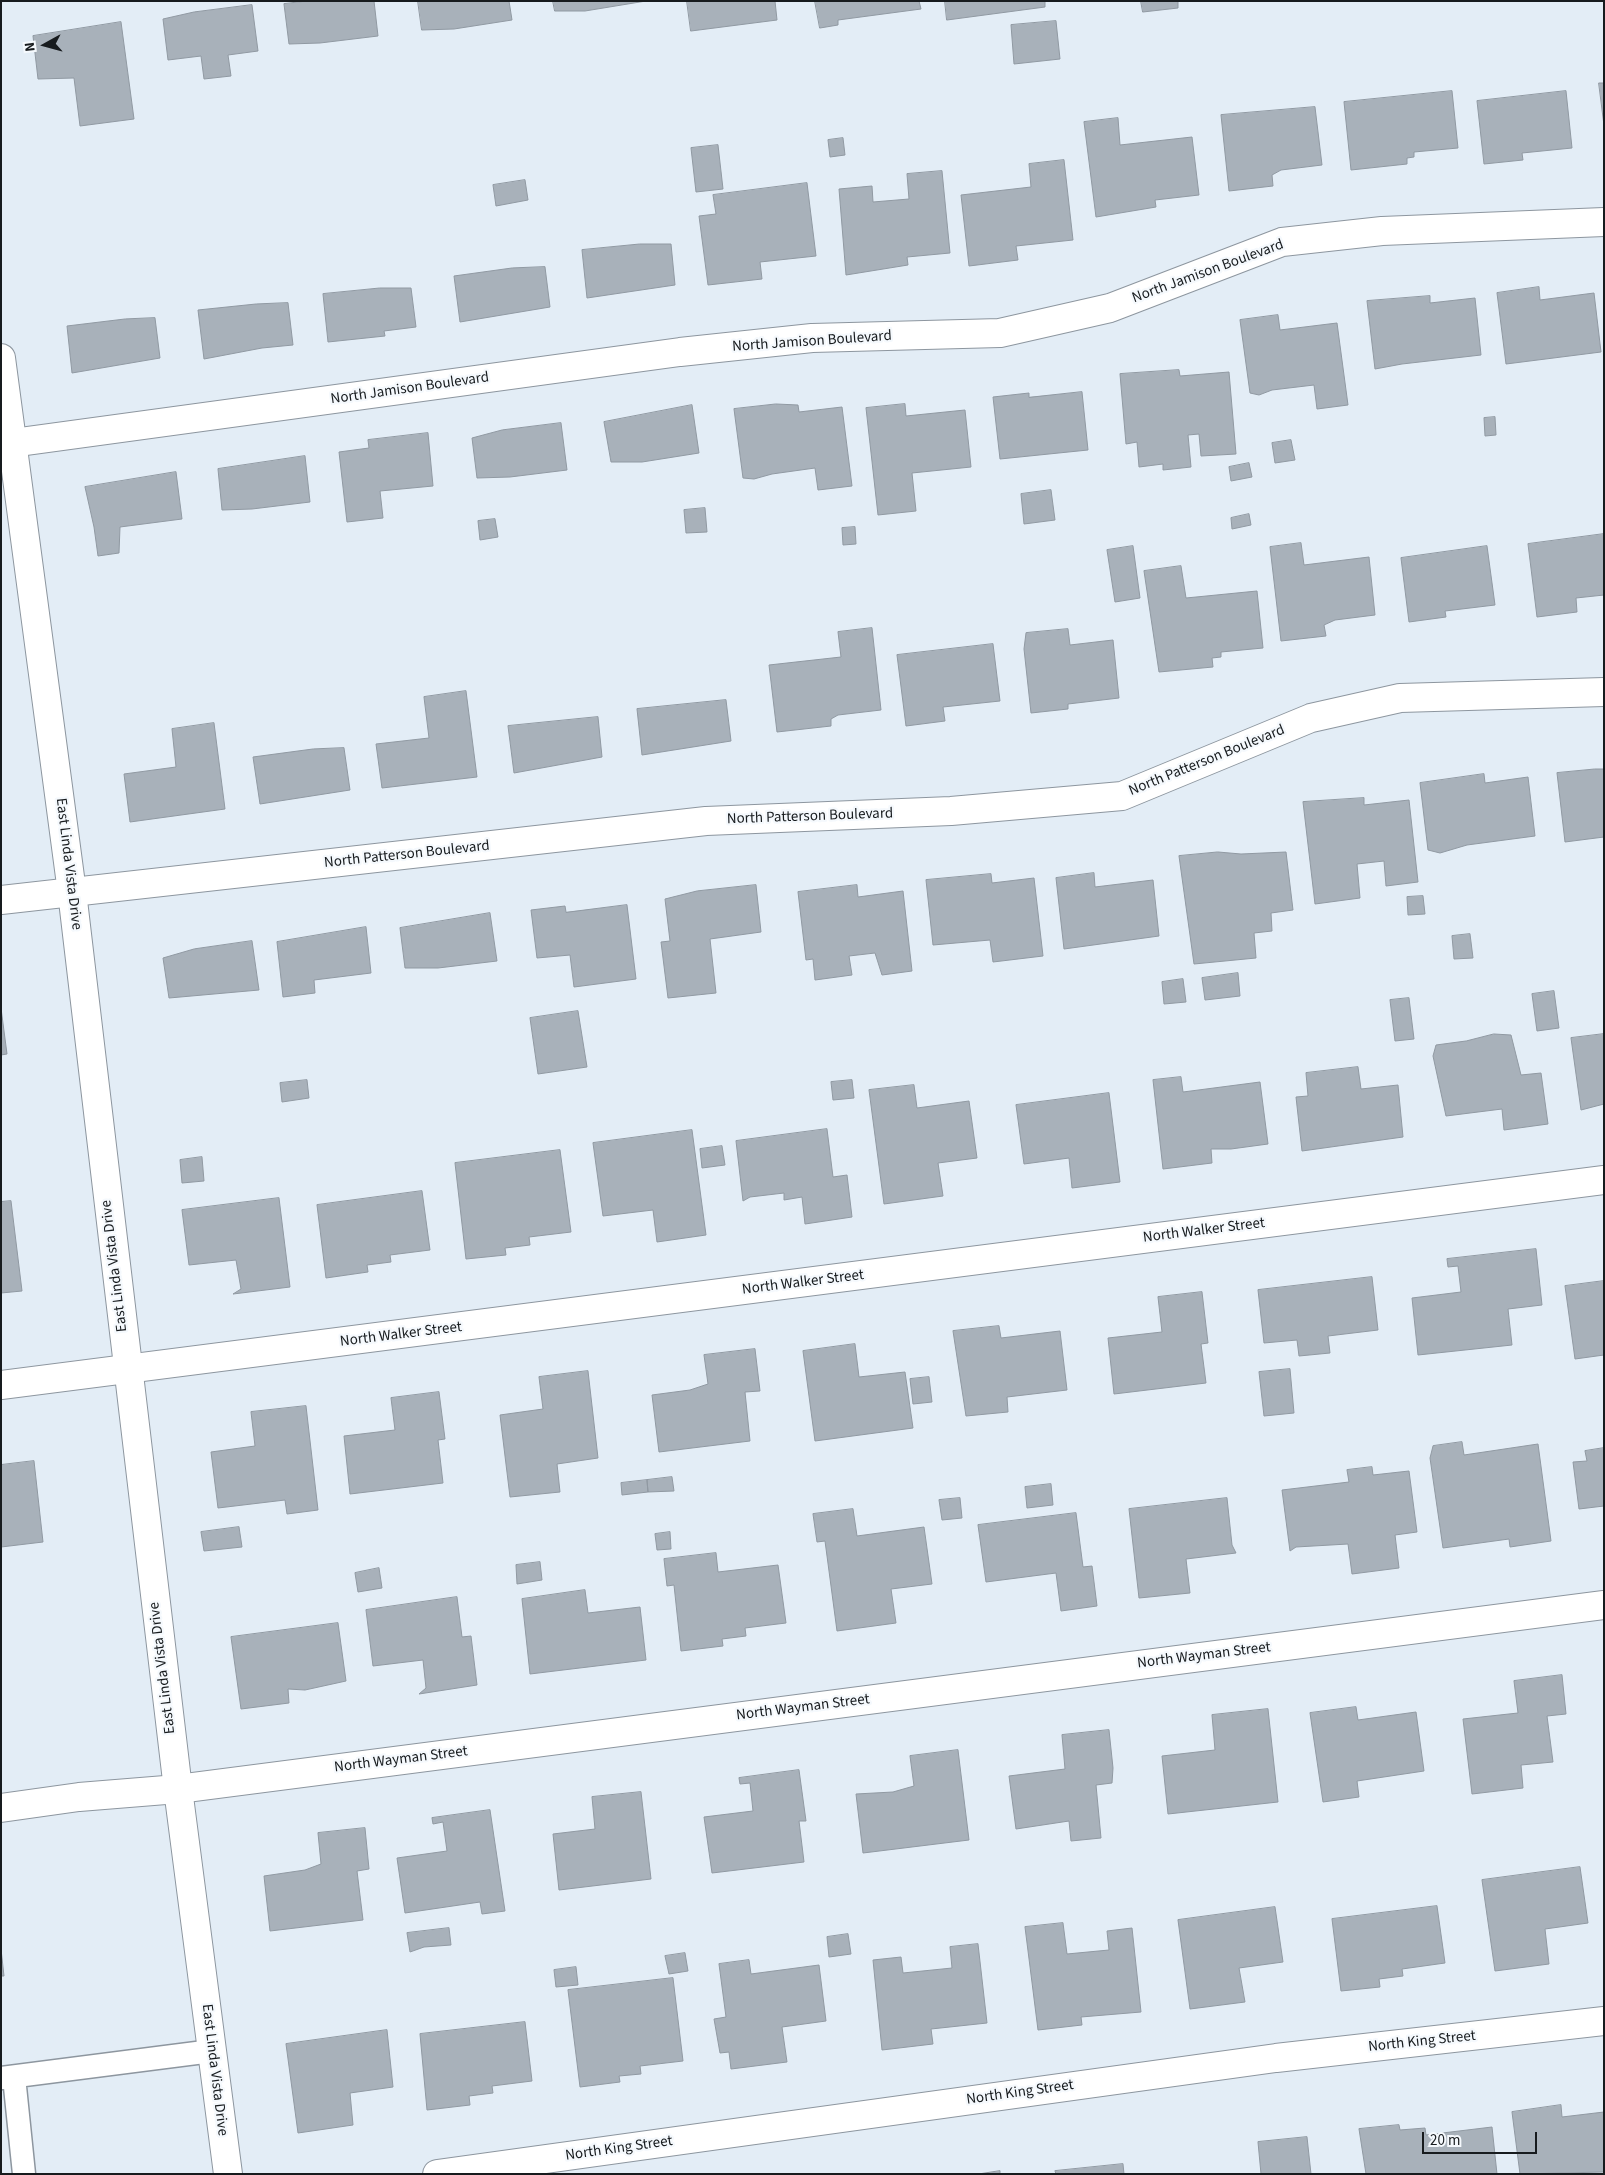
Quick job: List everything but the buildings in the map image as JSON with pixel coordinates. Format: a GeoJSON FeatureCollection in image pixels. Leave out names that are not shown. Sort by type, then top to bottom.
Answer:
{"type":"FeatureCollection","features":[{"type":"Feature","properties":{"kind":"street","name":"North Jamison Boulevard"},"geometry":{"type":"LineString","coordinates":[[12,443],[680,352],[812,338],[1000,333],[1110,308],[1282,242],[1382,231],[1604,222]]}},
{"type":"Feature","properties":{"kind":"street","name":"East Linda Vista Drive"},"geometry":{"type":"LineString","coordinates":[[1,358],[72,892],[127,1370],[178,1789],[228,2174]]}},
{"type":"Feature","properties":{"kind":"street","name":"North Patterson Boulevard"},"geometry":{"type":"LineString","coordinates":[[1,900],[706,821],[951,811],[1122,796],[1311,718],[1400,698],[1604,692]]}},
{"type":"Feature","properties":{"kind":"street","name":"North Walker Street"},"geometry":{"type":"LineString","coordinates":[[1,1385],[1604,1180]]}},
{"type":"Feature","properties":{"kind":"street","name":"North Wayman Street"},"geometry":{"type":"LineString","coordinates":[[1,1808],[79,1797],[178,1789],[1604,1605]]}},
{"type":"Feature","properties":{"kind":"street","name":"North King Street"},"geometry":{"type":"LineString","coordinates":[[437,2174],[1276,2058],[1604,2021]]}},
{"type":"Feature","properties":{"kind":"lane"},"geometry":{"type":"LineString","coordinates":[[24,2174],[8,2077],[212,2051]]}}]}
